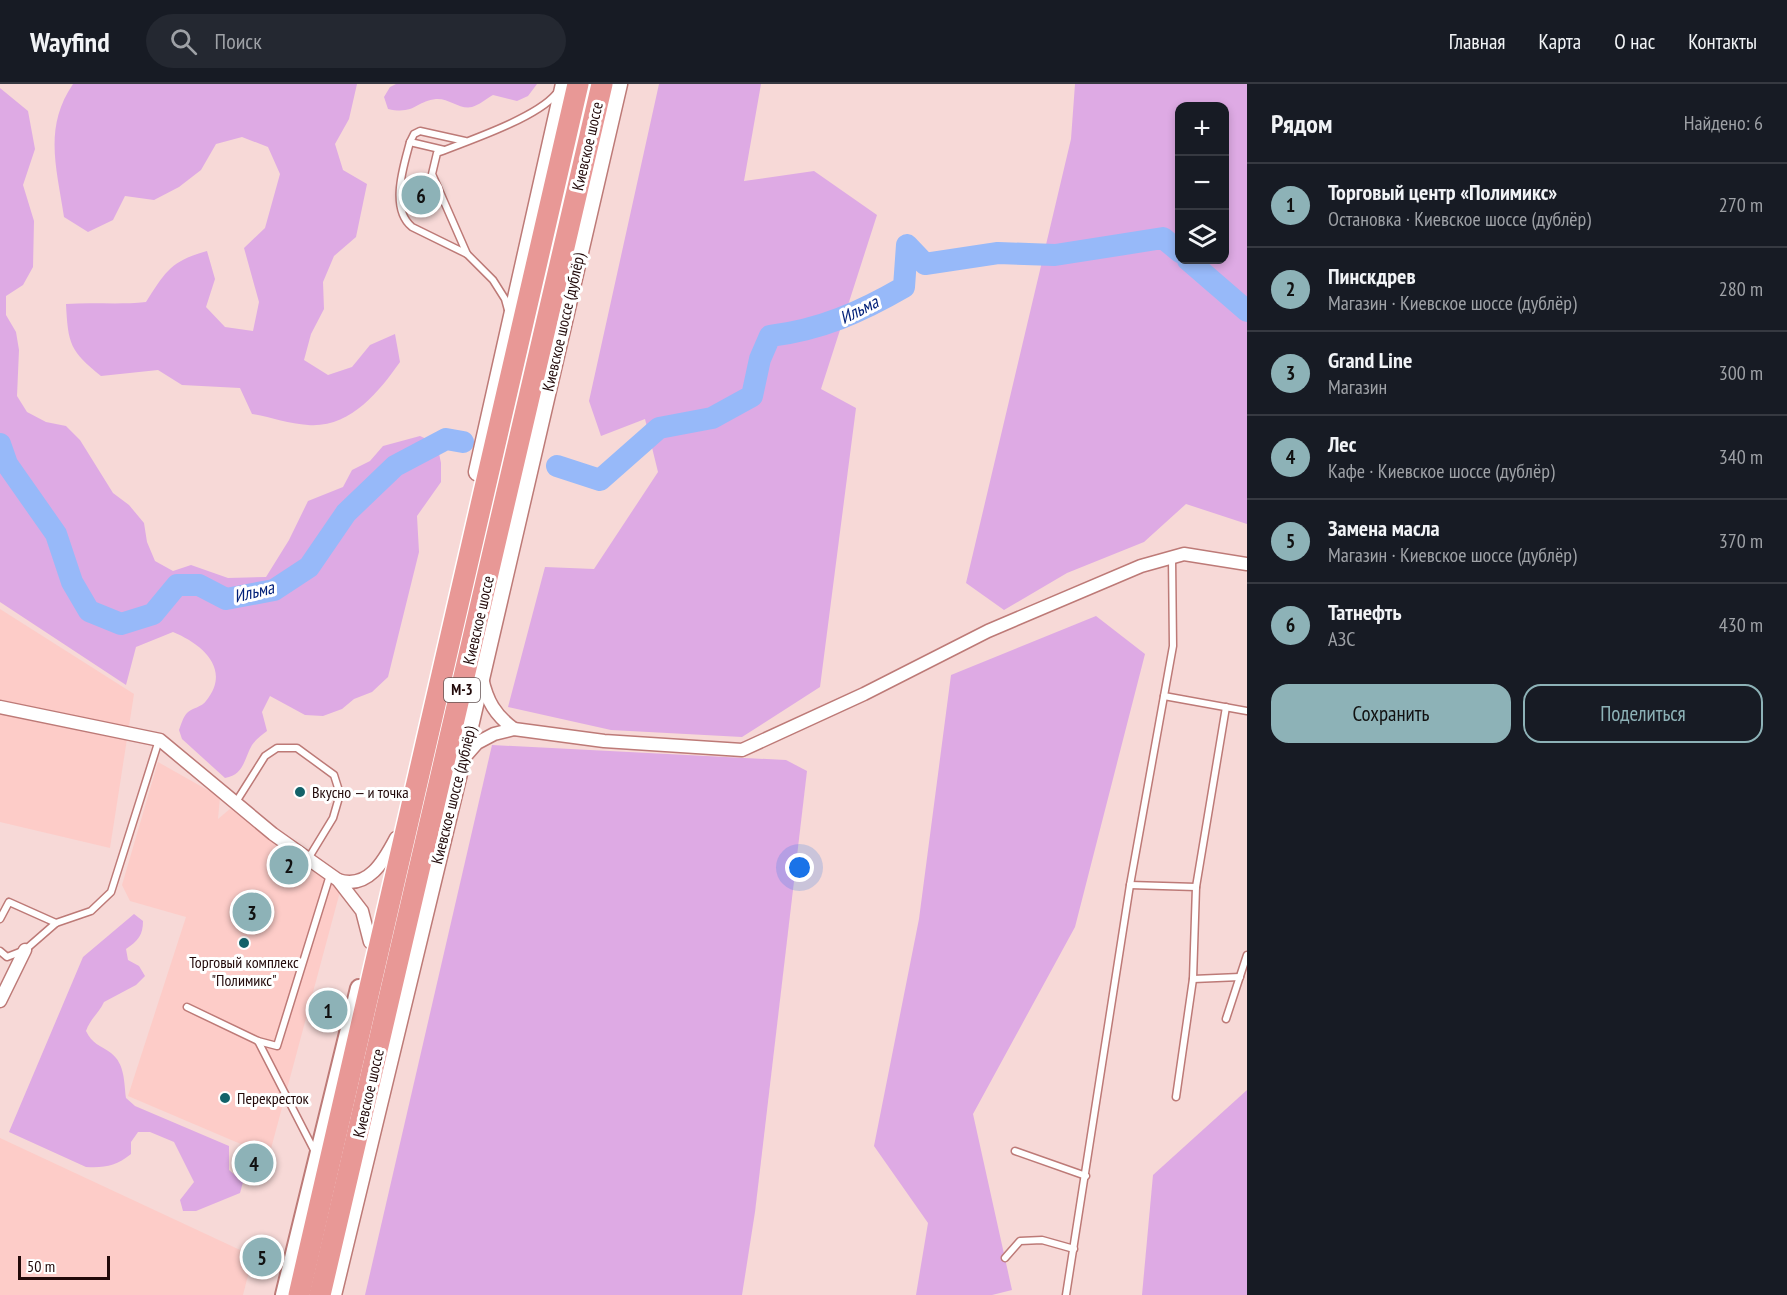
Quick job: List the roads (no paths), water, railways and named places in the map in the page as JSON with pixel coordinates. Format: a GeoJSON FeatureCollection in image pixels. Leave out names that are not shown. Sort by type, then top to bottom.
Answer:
{"type":"FeatureCollection","features":[{"type":"Feature","properties":{"kind":"highway","name":"Киевское шоссе"},"geometry":{"type":"LineString","coordinates":[[299,1295],[399,844],[578,84]]}},
{"type":"Feature","properties":{"kind":"highway","name":"Киевское шоссе"},"geometry":{"type":"LineString","coordinates":[[320,1295],[602,84]]}},
{"type":"Feature","properties":{"kind":"main road"},"geometry":{"type":"LineString","coordinates":[[399,844],[416,751],[564,84]]}},
{"type":"Feature","properties":{"kind":"main road","name":"Киевское шоссе (дублёр)"},"geometry":{"type":"LineString","coordinates":[[332,1295],[461,761],[618,84]]}},
{"type":"Feature","properties":{"kind":"street"},"geometry":{"type":"LineString","coordinates":[[461,761],[477,743],[514,729],[604,741],[742,750],[864,694],[988,631],[1141,566],[1184,554],[1247,564]]}},
{"type":"Feature","properties":{"kind":"street"},"geometry":{"type":"LineString","coordinates":[[481,675],[486,696],[498,717],[514,729]]}},
{"type":"Feature","properties":{"kind":"street"},"geometry":{"type":"LineString","coordinates":[[0,707],[160,740],[235,804],[308,859],[347,883],[366,879],[399,844]]}},
{"type":"Feature","properties":{"kind":"street"},"geometry":{"type":"LineString","coordinates":[[284,1295],[370,942],[399,844]]}},
{"type":"Feature","properties":{"kind":"street"},"geometry":{"type":"LineString","coordinates":[[334,877],[362,911],[370,942]]}},
{"type":"Feature","properties":{"kind":"street"},"geometry":{"type":"LineString","coordinates":[[0,1001],[25,950]]}},
{"type":"Feature","properties":{"kind":"lane"},"geometry":{"type":"LineString","coordinates":[[467,254],[432,174],[436,153],[549,103],[564,84]]}},
{"type":"Feature","properties":{"kind":"lane"},"geometry":{"type":"LineString","coordinates":[[466,141],[420,131],[414,134],[401,179],[402,208],[406,220],[416,229],[467,254],[493,280],[505,299],[511,323]]}},
{"type":"Feature","properties":{"kind":"lane"},"geometry":{"type":"LineString","coordinates":[[410,142],[445,150]]}},
{"type":"Feature","properties":{"kind":"lane"},"geometry":{"type":"LineString","coordinates":[[1066,1295],[1130,885],[1173,646],[1172,557]]}},
{"type":"Feature","properties":{"kind":"lane"},"geometry":{"type":"LineString","coordinates":[[1164,696],[1247,711]]}},
{"type":"Feature","properties":{"kind":"lane"},"geometry":{"type":"LineString","coordinates":[[1176,1097],[1193,979],[1196,887],[1226,706]]}},
{"type":"Feature","properties":{"kind":"lane"},"geometry":{"type":"LineString","coordinates":[[0,951],[7,957],[25,950],[56,923],[91,910],[111,892],[160,740]]}},
{"type":"Feature","properties":{"kind":"lane"},"geometry":{"type":"LineString","coordinates":[[235,804],[265,756],[277,748],[297,748],[334,775],[340,794],[333,818],[308,859]]}},
{"type":"Feature","properties":{"kind":"lane"},"geometry":{"type":"LineString","coordinates":[[187,1007],[258,1041],[277,1046],[334,877]]}},
{"type":"Feature","properties":{"kind":"lane"},"geometry":{"type":"LineString","coordinates":[[1130,885],[1196,887]]}},
{"type":"Feature","properties":{"kind":"lane"},"geometry":{"type":"LineString","coordinates":[[0,919],[9,902],[56,923]]}},
{"type":"Feature","properties":{"kind":"lane"},"geometry":{"type":"LineString","coordinates":[[1226,1019],[1247,955]]}},
{"type":"Feature","properties":{"kind":"lane"},"geometry":{"type":"LineString","coordinates":[[1193,979],[1240,977]]}},
{"type":"Feature","properties":{"kind":"lane"},"geometry":{"type":"LineString","coordinates":[[258,1041],[306,1131],[317,1159]]}},
{"type":"Feature","properties":{"kind":"lane"},"geometry":{"type":"LineString","coordinates":[[1015,1151],[1086,1176]]}},
{"type":"Feature","properties":{"kind":"lane"},"geometry":{"type":"LineString","coordinates":[[1005,1258],[1020,1241],[1042,1240],[1074,1249]]}},
{"type":"Feature","properties":{"kind":"waterway","name":"Ильма"},"geometry":{"type":"LineString","coordinates":[[557,466],[600,480],[659,428],[712,418],[752,396],[760,359],[770,336],[840,319],[904,287],[907,245],[925,264],[998,253],[1055,255],[1163,238],[1175,248]]}},
{"type":"Feature","properties":{"kind":"waterway","name":"Ильма"},"geometry":{"type":"LineString","coordinates":[[1193,264],[1247,311]]}},
{"type":"Feature","properties":{"kind":"waterway","name":"Ильма"},"geometry":{"type":"LineString","coordinates":[[0,444],[7,464],[56,534],[72,582],[89,611],[121,624],[153,614],[177,585],[199,585],[226,599],[274,590],[309,567],[346,513],[395,466],[446,439],[463,442]]}},
{"type":"Feature","properties":{"kind":"place","name":"Татнефть"},"geometry":{"type":"Point","coordinates":[421,195]}},
{"type":"Feature","properties":{"kind":"place","name":"Вкусно — и точка"},"geometry":{"type":"Point","coordinates":[300,792]}},
{"type":"Feature","properties":{"kind":"place","name":"Пинскдрев"},"geometry":{"type":"Point","coordinates":[289,865]}},
{"type":"Feature","properties":{"kind":"place","name":"Grand Line"},"geometry":{"type":"Point","coordinates":[252,912]}},
{"type":"Feature","properties":{"kind":"place","name":"Торговый комплекс \"Полимикс\""},"geometry":{"type":"Point","coordinates":[244,943]}},
{"type":"Feature","properties":{"kind":"place","name":"Торговый центр «Полимикс»"},"geometry":{"type":"Point","coordinates":[328,1010]}},
{"type":"Feature","properties":{"kind":"place","name":"Перекресток"},"geometry":{"type":"Point","coordinates":[225,1098]}},
{"type":"Feature","properties":{"kind":"place","name":"Лес"},"geometry":{"type":"Point","coordinates":[254,1163]}},
{"type":"Feature","properties":{"kind":"place","name":"Замена масла"},"geometry":{"type":"Point","coordinates":[262,1257]}}]}
